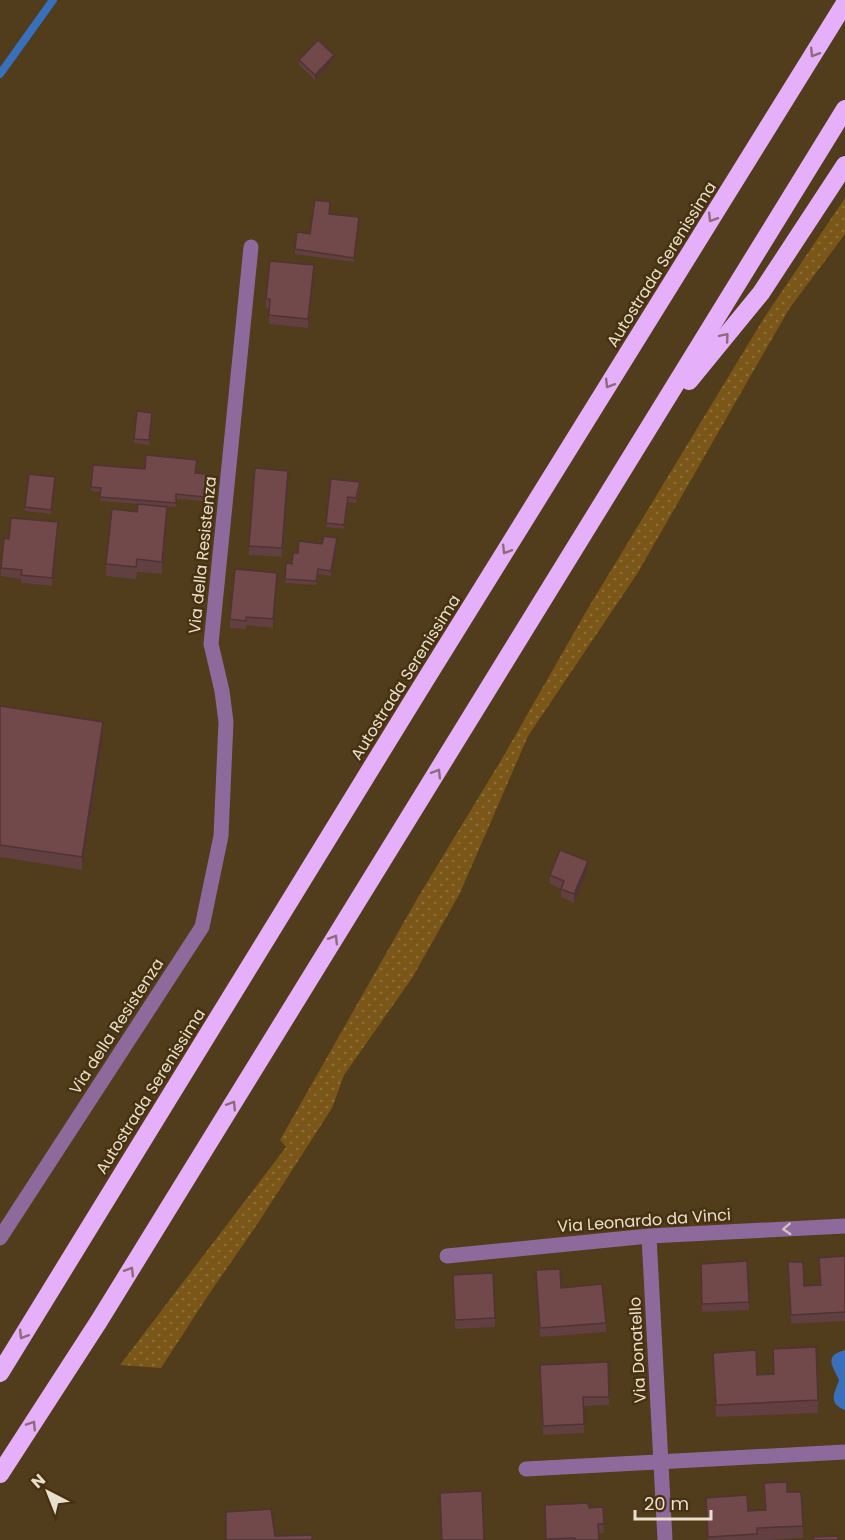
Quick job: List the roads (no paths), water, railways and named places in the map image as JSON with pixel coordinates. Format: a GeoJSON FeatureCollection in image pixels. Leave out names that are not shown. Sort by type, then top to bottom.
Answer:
{"type":"FeatureCollection","features":[{"type":"Feature","properties":{"kind":"highway","name":"Autostrada Serenissima"},"geometry":{"type":"LineString","coordinates":[[0,1373],[845,3]]}},
{"type":"Feature","properties":{"kind":"highway"},"geometry":{"type":"LineString","coordinates":[[0,1474],[99,1321],[845,109]]}},
{"type":"Feature","properties":{"kind":"highway"},"geometry":{"type":"LineString","coordinates":[[648,431],[761,293],[845,165]]}},
{"type":"Feature","properties":{"kind":"street","name":"Via della Resistenza"},"geometry":{"type":"LineString","coordinates":[[0,1238],[202,927],[221,836],[226,722],[222,690],[211,644],[250,247]]}},
{"type":"Feature","properties":{"kind":"street","name":"Via Leonardo da Vinci"},"geometry":{"type":"LineString","coordinates":[[447,1256],[649,1236],[845,1226]]}},
{"type":"Feature","properties":{"kind":"street","name":"Via Donatello"},"geometry":{"type":"LineString","coordinates":[[649,1236],[665,1540]]}},
{"type":"Feature","properties":{"kind":"street"},"geometry":{"type":"LineString","coordinates":[[526,1469],[845,1452]]}},
{"type":"Feature","properties":{"kind":"water"},"geometry":{"type":"Polygon","coordinates":[[[845,1350],[845,1410],[834,1401],[834,1393],[839,1380],[832,1366],[832,1358],[838,1352],[845,1350]]]}},
{"type":"Feature","properties":{"kind":"waterway"},"geometry":{"type":"LineString","coordinates":[[0,74],[53,0]]}}]}
